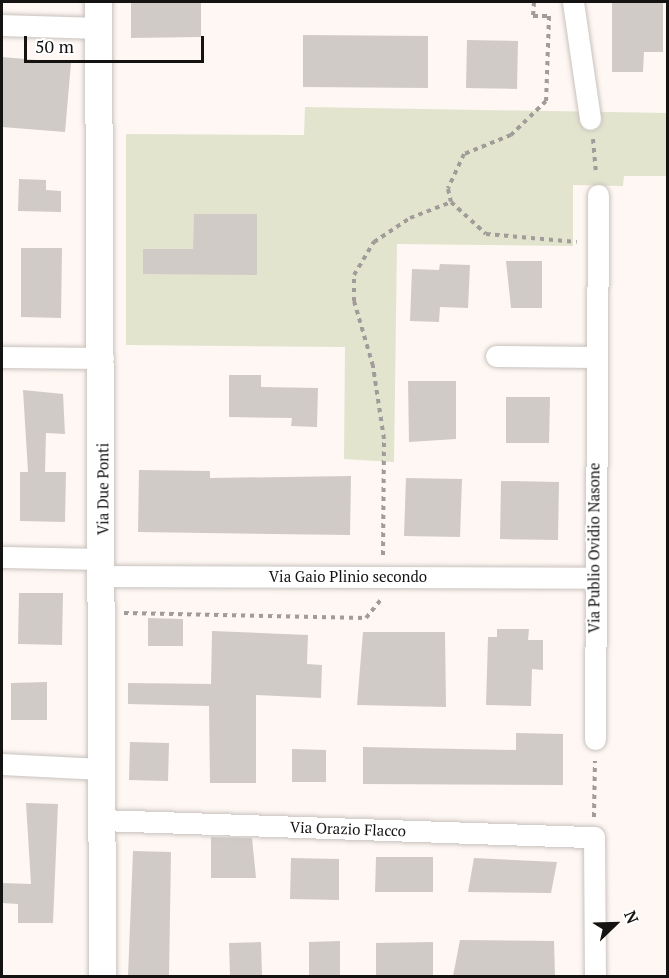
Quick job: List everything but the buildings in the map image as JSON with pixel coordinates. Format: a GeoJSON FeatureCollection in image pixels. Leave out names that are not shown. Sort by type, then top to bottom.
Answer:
{"type":"FeatureCollection","features":[{"type":"Feature","properties":{"kind":"street"},"geometry":{"type":"LineString","coordinates":[[573,2],[591,118]]}},
{"type":"Feature","properties":{"kind":"street"},"geometry":{"type":"LineString","coordinates":[[2,25],[98,15]]}},
{"type":"Feature","properties":{"kind":"street","name":"Via Due Ponti"},"geometry":{"type":"LineString","coordinates":[[98,15],[103,358],[102,976]]}},
{"type":"Feature","properties":{"kind":"street","name":"Via Publio Ovidio Nasone"},"geometry":{"type":"LineString","coordinates":[[595,739],[592,578],[598,195]]}},
{"type":"Feature","properties":{"kind":"street"},"geometry":{"type":"LineString","coordinates":[[496,356],[596,357]]}},
{"type":"Feature","properties":{"kind":"street"},"geometry":{"type":"LineString","coordinates":[[2,357],[103,358]]}},
{"type":"Feature","properties":{"kind":"street","name":"Via Gaio Plinio secondo"},"geometry":{"type":"LineString","coordinates":[[2,557],[103,568],[383,577],[592,578]]}},
{"type":"Feature","properties":{"kind":"street"},"geometry":{"type":"LineString","coordinates":[[2,764],[101,769]]}},
{"type":"Feature","properties":{"kind":"street","name":"Via Orazio Flacco"},"geometry":{"type":"LineString","coordinates":[[102,820],[594,837]]}},
{"type":"Feature","properties":{"kind":"street"},"geometry":{"type":"LineString","coordinates":[[594,837],[595,976]]}},
{"type":"Feature","properties":{"kind":"path"},"geometry":{"type":"LineString","coordinates":[[534,2],[533,16],[549,16],[546,101],[511,135],[464,154],[448,189],[451,202],[486,234],[574,240],[597,253]]}},
{"type":"Feature","properties":{"kind":"path"},"geometry":{"type":"LineString","coordinates":[[591,118],[598,195]]}},
{"type":"Feature","properties":{"kind":"path"},"geometry":{"type":"LineString","coordinates":[[103,613],[366,618],[378,609],[383,577],[384,439],[373,366],[354,301],[354,275],[374,242],[410,218],[451,202]]}},
{"type":"Feature","properties":{"kind":"path"},"geometry":{"type":"LineString","coordinates":[[594,837],[595,739]]}},
{"type":"Feature","properties":{"kind":"green space"},"geometry":{"type":"Polygon","coordinates":[[[305,107],[667,113],[667,176],[624,176],[623,186],[573,185],[573,246],[397,244],[394,462],[344,459],[345,347],[126,345],[126,134],[304,135],[305,107]]]}}]}
